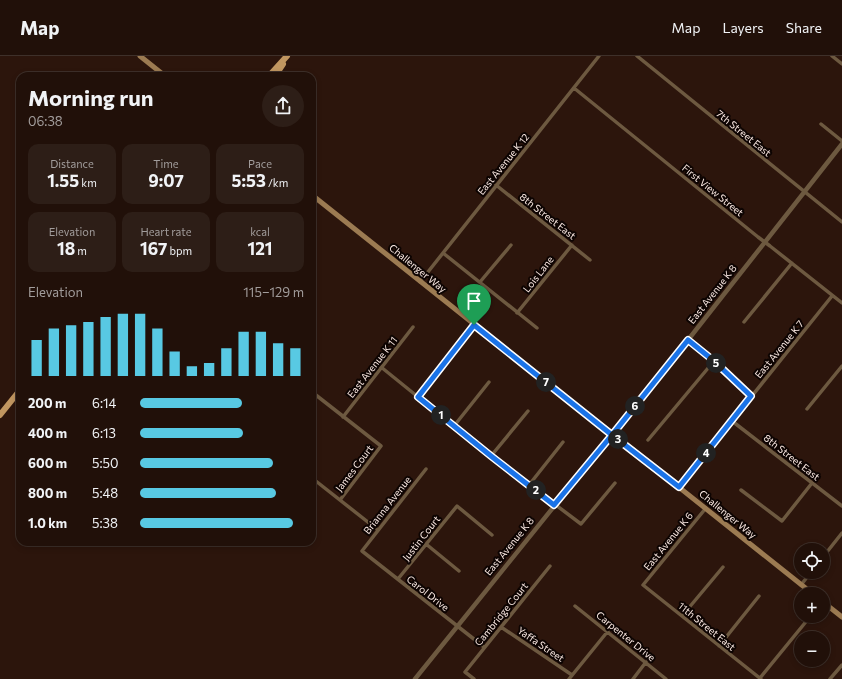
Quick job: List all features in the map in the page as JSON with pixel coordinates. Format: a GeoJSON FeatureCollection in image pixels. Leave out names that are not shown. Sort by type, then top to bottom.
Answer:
{"type":"FeatureCollection","features":[{"type":"Feature","properties":{"kind":"main road"},"geometry":{"type":"LineString","coordinates":[[140,56],[160,72]]}},
{"type":"Feature","properties":{"kind":"main road"},"geometry":{"type":"LineString","coordinates":[[273,72],[287,56]]}},
{"type":"Feature","properties":{"kind":"main road"},"geometry":{"type":"LineString","coordinates":[[277,72],[287,56]]}},
{"type":"Feature","properties":{"kind":"main road","name":"Challenger Way"},"geometry":{"type":"LineString","coordinates":[[316,198],[804,587]]}},
{"type":"Feature","properties":{"kind":"main road"},"geometry":{"type":"LineString","coordinates":[[0,415],[16,395]]}},
{"type":"Feature","properties":{"kind":"main road"},"geometry":{"type":"LineString","coordinates":[[830,608],[842,617]]}},
{"type":"Feature","properties":{"kind":"street","name":"East Avenue K 12"},"geometry":{"type":"LineString","coordinates":[[420,282],[496,184],[599,56]]}},
{"type":"Feature","properties":{"kind":"street","name":"7th Street East"},"geometry":{"type":"LineString","coordinates":[[636,56],[842,222]]}},
{"type":"Feature","properties":{"kind":"street"},"geometry":{"type":"LineString","coordinates":[[832,56],[842,64]]}},
{"type":"Feature","properties":{"kind":"street","name":"First View Street"},"geometry":{"type":"LineString","coordinates":[[574,88],[764,242],[842,303]]}},
{"type":"Feature","properties":{"kind":"street"},"geometry":{"type":"LineString","coordinates":[[821,124],[842,143]]}},
{"type":"Feature","properties":{"kind":"street","name":"East Avenue K 8"},"geometry":{"type":"LineString","coordinates":[[415,679],[688,340],[842,143]]}},
{"type":"Feature","properties":{"kind":"street","name":"8th Street East"},"geometry":{"type":"LineString","coordinates":[[496,184],[590,260]]}},
{"type":"Feature","properties":{"kind":"street","name":"Lois Lane"},"geometry":{"type":"LineString","coordinates":[[517,313],[572,244]]}},
{"type":"Feature","properties":{"kind":"street"},"geometry":{"type":"LineString","coordinates":[[480,282],[510,245]]}},
{"type":"Feature","properties":{"kind":"street"},"geometry":{"type":"LineString","coordinates":[[443,252],[537,328]]}},
{"type":"Feature","properties":{"kind":"street"},"geometry":{"type":"LineString","coordinates":[[744,322],[792,263]]}},
{"type":"Feature","properties":{"kind":"street","name":"East Avenue K 7"},"geometry":{"type":"LineString","coordinates":[[679,487],[832,296]]}},
{"type":"Feature","properties":{"kind":"street"},"geometry":{"type":"LineString","coordinates":[[418,397],[474,325]]}},
{"type":"Feature","properties":{"kind":"street","name":"East Avenue K 11"},"geometry":{"type":"LineString","coordinates":[[343,417],[413,327]]}},
{"type":"Feature","properties":{"kind":"street"},"geometry":{"type":"LineString","coordinates":[[688,340],[714,361],[751,396]]}},
{"type":"Feature","properties":{"kind":"street"},"geometry":{"type":"LineString","coordinates":[[648,440],[714,361]]}},
{"type":"Feature","properties":{"kind":"street"},"geometry":{"type":"LineString","coordinates":[[806,409],[842,366]]}},
{"type":"Feature","properties":{"kind":"street"},"geometry":{"type":"LineString","coordinates":[[381,367],[491,456],[581,524],[615,483]]}},
{"type":"Feature","properties":{"kind":"street"},"geometry":{"type":"LineString","coordinates":[[454,426],[489,382]]}},
{"type":"Feature","properties":{"kind":"street"},"geometry":{"type":"LineString","coordinates":[[316,395],[343,417]]}},
{"type":"Feature","properties":{"kind":"street"},"geometry":{"type":"LineString","coordinates":[[491,456],[528,411]]}},
{"type":"Feature","properties":{"kind":"street","name":"James Court"},"geometry":{"type":"LineString","coordinates":[[340,500],[381,446],[343,417]]}},
{"type":"Feature","properties":{"kind":"street","name":"8th Street East"},"geometry":{"type":"LineString","coordinates":[[732,421],[842,506]]}},
{"type":"Feature","properties":{"kind":"street"},"geometry":{"type":"LineString","coordinates":[[529,485],[563,442]]}},
{"type":"Feature","properties":{"kind":"street","name":"Brianna Avenue"},"geometry":{"type":"LineString","coordinates":[[362,551],[426,469]]}},
{"type":"Feature","properties":{"kind":"street"},"geometry":{"type":"LineString","coordinates":[[316,481],[378,530]]}},
{"type":"Feature","properties":{"kind":"street"},"geometry":{"type":"LineString","coordinates":[[741,490],[782,521],[812,483]]}},
{"type":"Feature","properties":{"kind":"street","name":"Justin Court"},"geometry":{"type":"LineString","coordinates":[[398,580],[456,506],[492,535]]}},
{"type":"Feature","properties":{"kind":"street","name":"East Avenue K 6"},"geometry":{"type":"LineString","coordinates":[[643,585],[706,508]]}},
{"type":"Feature","properties":{"kind":"street"},"geometry":{"type":"LineString","coordinates":[[830,548],[842,533]]}},
{"type":"Feature","properties":{"kind":"street"},"geometry":{"type":"LineString","coordinates":[[426,544],[459,571]]}},
{"type":"Feature","properties":{"kind":"street","name":"Carol Drive"},"geometry":{"type":"LineString","coordinates":[[362,551],[484,647]]}},
{"type":"Feature","properties":{"kind":"street","name":"Cambridge Court"},"geometry":{"type":"LineString","coordinates":[[474,679],[465,672],[550,566]]}},
{"type":"Feature","properties":{"kind":"street"},"geometry":{"type":"LineString","coordinates":[[682,616],[723,567]]}},
{"type":"Feature","properties":{"kind":"street"},"geometry":{"type":"LineString","coordinates":[[802,585],[806,579]]}},
{"type":"Feature","properties":{"kind":"street","name":"11th Street East"},"geometry":{"type":"LineString","coordinates":[[643,585],[761,679]]}},
{"type":"Feature","properties":{"kind":"street"},"geometry":{"type":"LineString","coordinates":[[720,646],[758,596]]}},
{"type":"Feature","properties":{"kind":"street","name":"Carpenter Drive"},"geometry":{"type":"LineString","coordinates":[[575,606],[666,679]]}},
{"type":"Feature","properties":{"kind":"street"},"geometry":{"type":"LineString","coordinates":[[761,679],[805,623]]}},
{"type":"Feature","properties":{"kind":"street","name":"Yaffa Street"},"geometry":{"type":"LineString","coordinates":[[501,627],[572,675]]}},
{"type":"Feature","properties":{"kind":"street"},"geometry":{"type":"LineString","coordinates":[[569,679],[608,631]]}},
{"type":"Feature","properties":{"kind":"street"},"geometry":{"type":"LineString","coordinates":[[633,679],[646,662]]}},
{"type":"Feature","properties":{"kind":"street"},"geometry":{"type":"LineString","coordinates":[[830,679],[842,665]]}},
{"type":"Feature","properties":{"kind":"route"},"geometry":{"type":"LineString","coordinates":[[474,325],[418,397],[554,505],[612,435],[679,487],[751,396],[714,361],[688,340],[612,435],[474,325]]}}]}
